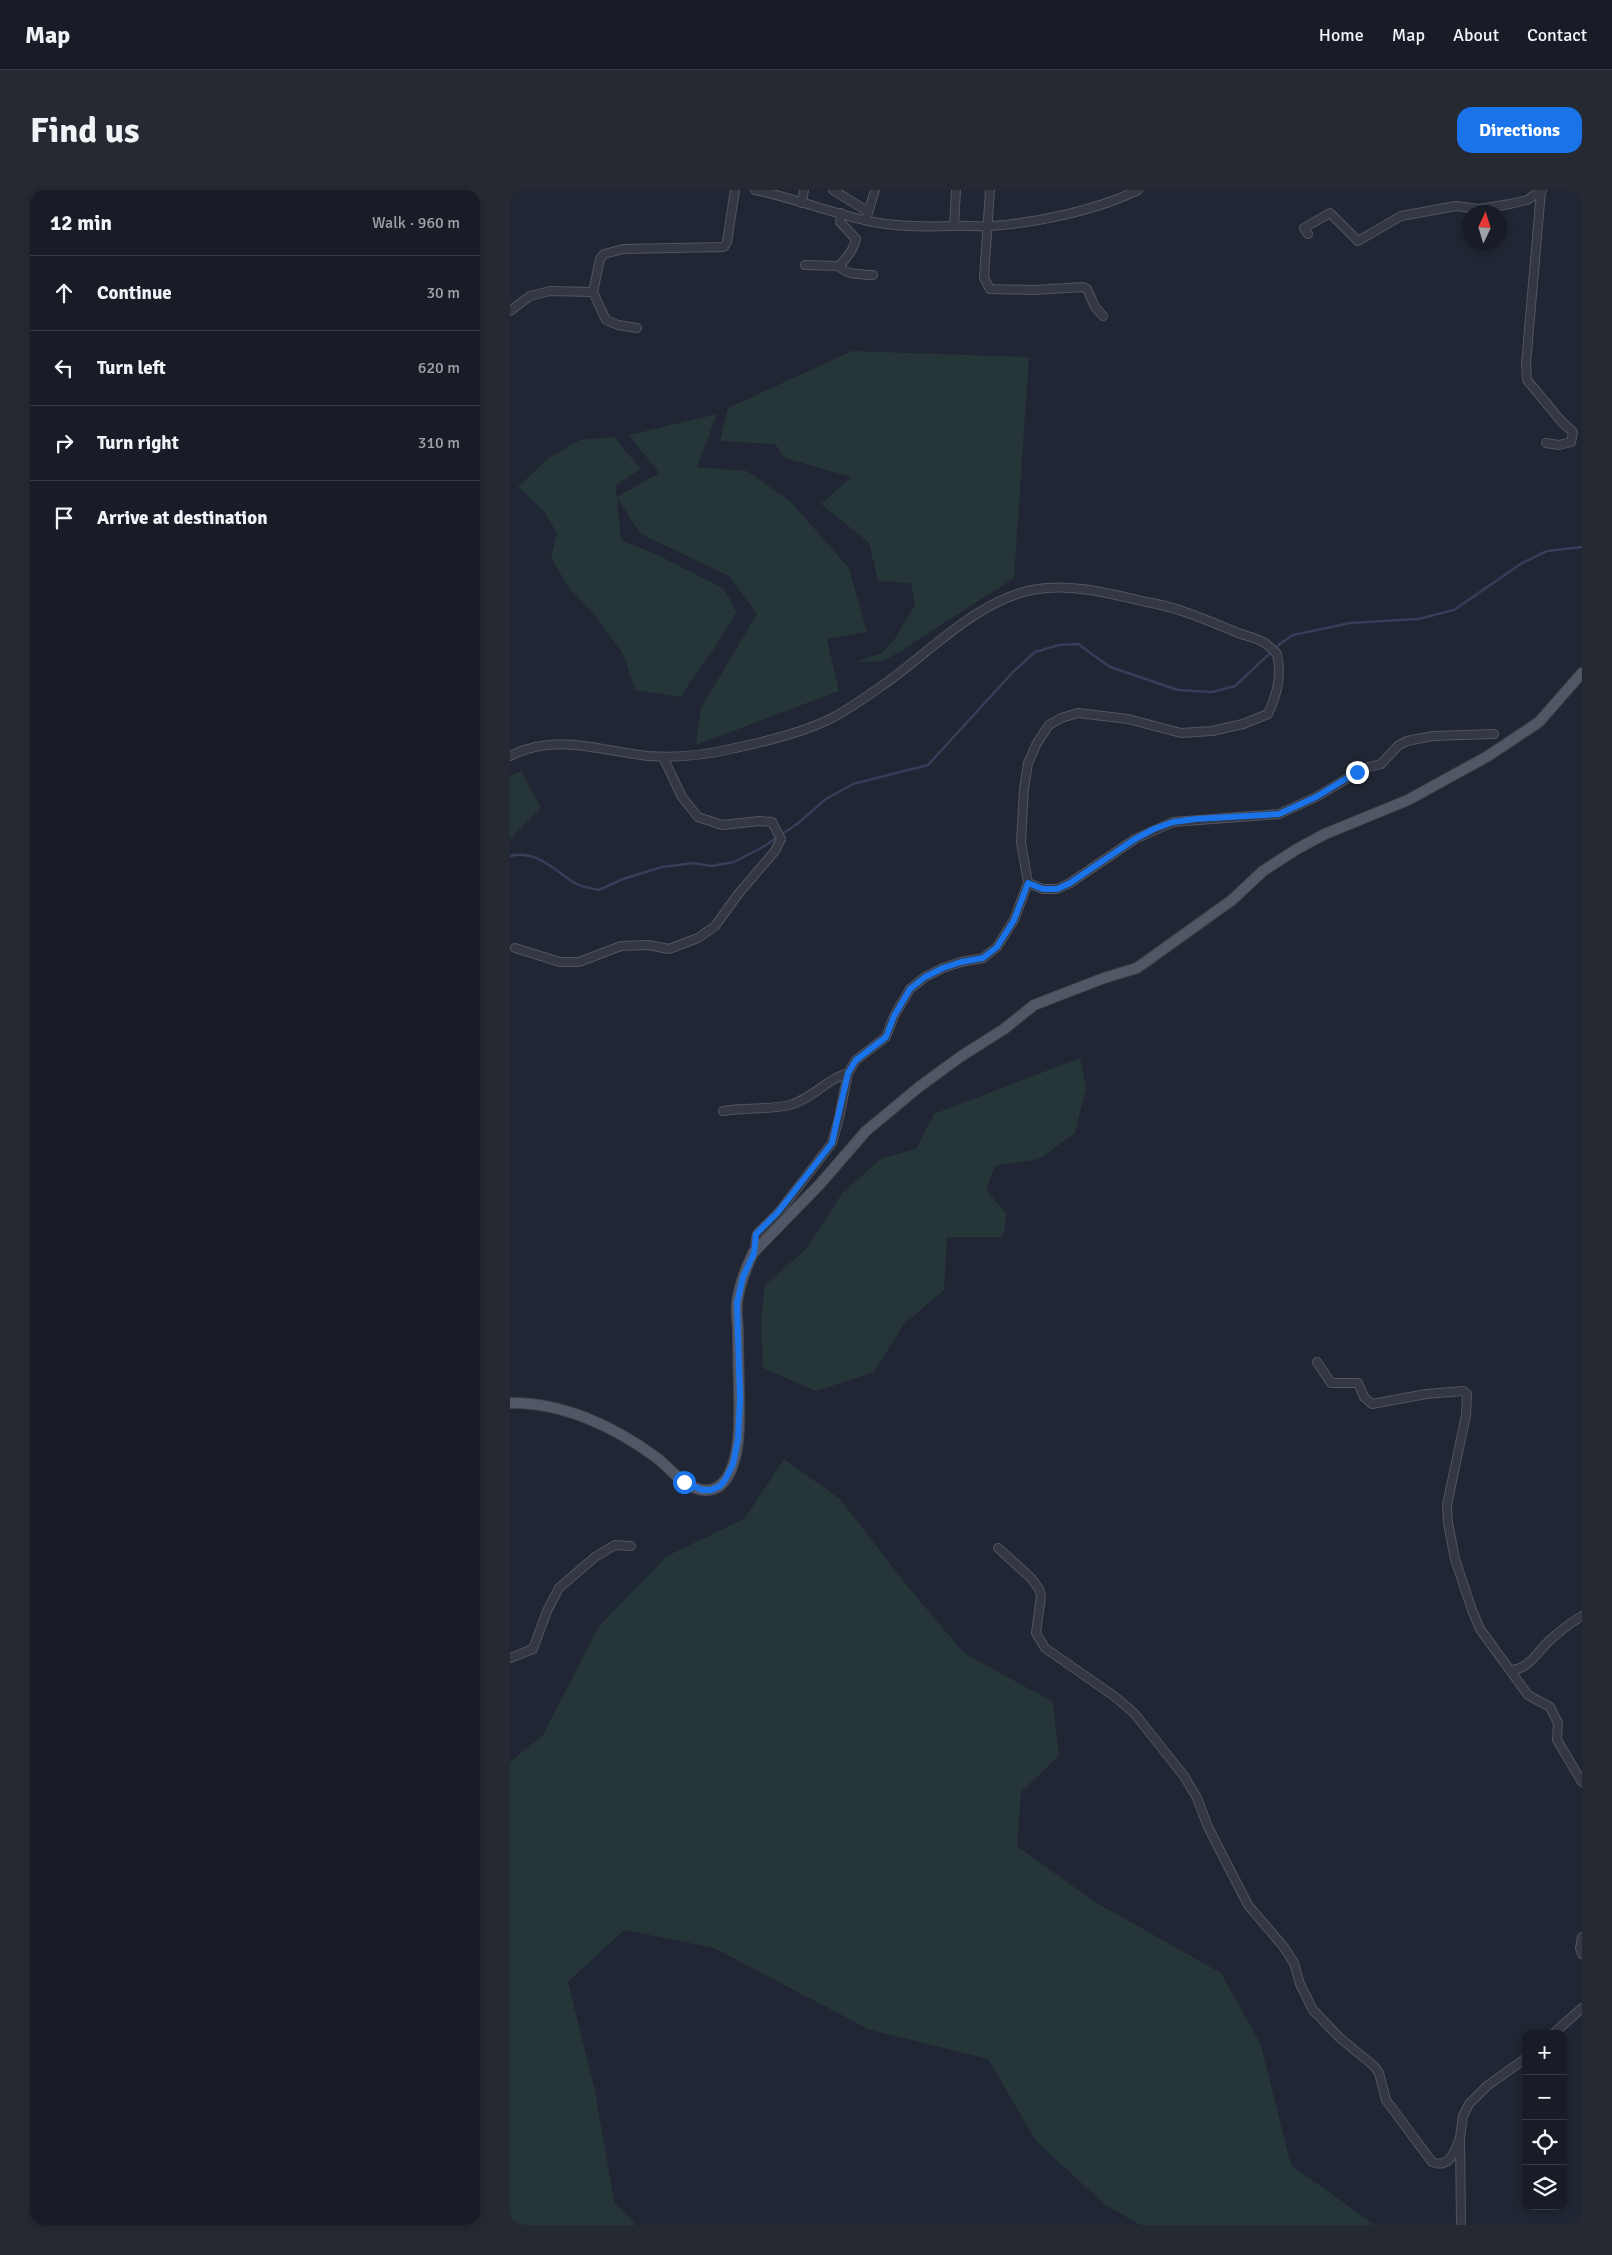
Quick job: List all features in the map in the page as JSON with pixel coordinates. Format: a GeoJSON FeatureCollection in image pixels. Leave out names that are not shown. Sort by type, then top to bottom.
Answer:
{"type":"FeatureCollection","features":[{"type":"Feature","properties":{"kind":"main road"},"geometry":{"type":"LineString","coordinates":[[510,1403],[539,1404],[587,1418],[649,1452],[692,1487],[711,1490],[720,1486],[728,1474],[736,1452],[740,1399],[737,1303],[745,1271],[754,1253],[820,1184],[866,1131],[919,1087],[960,1057],[1004,1029],[1034,1005],[1104,978],[1137,968],[1232,900],[1263,871],[1297,849],[1325,834],[1408,800],[1488,756],[1539,722],[1582,673]]}},
{"type":"Feature","properties":{"kind":"street"},"geometry":{"type":"LineString","coordinates":[[637,328],[618,325],[606,320],[593,292],[600,259],[604,254],[623,249],[724,247],[727,242],[734,190]]}},
{"type":"Feature","properties":{"kind":"street"},"geometry":{"type":"LineString","coordinates":[[755,190],[866,220],[910,227],[988,226],[1035,221],[1113,201],[1138,190]]}},
{"type":"Feature","properties":{"kind":"street"},"geometry":{"type":"LineString","coordinates":[[802,203],[804,190]]}},
{"type":"Feature","properties":{"kind":"street"},"geometry":{"type":"LineString","coordinates":[[833,190],[867,211]]}},
{"type":"Feature","properties":{"kind":"street"},"geometry":{"type":"LineString","coordinates":[[866,220],[867,211],[875,190]]}},
{"type":"Feature","properties":{"kind":"street"},"geometry":{"type":"LineString","coordinates":[[990,190],[984,278],[990,289],[1033,290],[1083,287],[1088,289],[1095,307],[1103,316]]}},
{"type":"Feature","properties":{"kind":"street"},"geometry":{"type":"LineString","coordinates":[[1308,234],[1304,228],[1330,213],[1358,242],[1401,216],[1456,206],[1479,209],[1510,204],[1528,200],[1542,190]]}},
{"type":"Feature","properties":{"kind":"street"},"geometry":{"type":"LineString","coordinates":[[1542,190],[1526,364],[1528,380],[1561,421],[1573,432],[1571,442],[1559,445],[1546,442]]}},
{"type":"Feature","properties":{"kind":"street"},"geometry":{"type":"LineString","coordinates":[[954,226],[956,191]]}},
{"type":"Feature","properties":{"kind":"street"},"geometry":{"type":"LineString","coordinates":[[840,266],[855,244],[856,239],[840,222],[841,213]]}},
{"type":"Feature","properties":{"kind":"street"},"geometry":{"type":"LineString","coordinates":[[805,265],[840,266]]}},
{"type":"Feature","properties":{"kind":"street"},"geometry":{"type":"LineString","coordinates":[[840,266],[842,270],[851,274],[873,275]]}},
{"type":"Feature","properties":{"kind":"street"},"geometry":{"type":"LineString","coordinates":[[510,310],[530,296],[550,291],[593,292]]}},
{"type":"Feature","properties":{"kind":"street"},"geometry":{"type":"LineString","coordinates":[[510,756],[522,750],[557,743],[580,744],[663,757],[732,749],[776,738],[830,719],[884,685],[938,642],[980,612],[1022,593],[1037,589],[1083,589],[1184,610],[1264,642],[1277,654],[1280,671],[1277,695],[1268,714],[1243,724],[1212,731],[1181,733],[1128,719],[1078,713],[1061,718],[1048,726],[1028,762],[1024,789],[1021,842],[1028,883],[1014,920],[997,947],[983,958],[943,968],[925,977],[910,989],[894,1016],[886,1037],[856,1060],[848,1073],[832,1143],[778,1212],[756,1234],[754,1253]]}},
{"type":"Feature","properties":{"kind":"street"},"geometry":{"type":"LineString","coordinates":[[1028,883],[1043,889],[1057,889],[1070,883],[1135,839],[1173,822],[1279,814],[1316,797],[1365,768],[1381,764],[1399,745],[1407,741],[1433,736],[1494,734]]}},
{"type":"Feature","properties":{"kind":"street"},"geometry":{"type":"LineString","coordinates":[[515,948],[560,962],[579,962],[621,946],[648,945],[669,949],[698,938],[720,920],[739,893],[775,851],[781,839],[772,822],[759,821],[722,825],[698,817],[682,796],[663,757]]}},
{"type":"Feature","properties":{"kind":"street"},"geometry":{"type":"LineString","coordinates":[[723,1111],[790,1105],[816,1093],[838,1076],[848,1073]]}},
{"type":"Feature","properties":{"kind":"street"},"geometry":{"type":"LineString","coordinates":[[1317,1362],[1331,1383],[1358,1383],[1364,1397],[1372,1404],[1445,1392],[1463,1391],[1467,1394],[1466,1415],[1447,1505],[1448,1524],[1455,1559],[1480,1629],[1528,1695],[1550,1707],[1558,1723],[1557,1740],[1582,1782]]}},
{"type":"Feature","properties":{"kind":"street"},"geometry":{"type":"LineString","coordinates":[[510,1658],[532,1649],[547,1611],[559,1588],[595,1556],[615,1545],[631,1546]]}},
{"type":"Feature","properties":{"kind":"street"},"geometry":{"type":"LineString","coordinates":[[998,1548],[1031,1578],[1039,1589],[1036,1633],[1045,1648],[1114,1696],[1134,1713],[1184,1776],[1197,1798],[1208,1827],[1248,1905],[1283,1946],[1294,1963],[1300,1984],[1313,2010],[1340,2038],[1374,2066],[1379,2073],[1386,2100],[1432,2162],[1439,2165],[1446,2163],[1454,2153],[1460,2138]]}},
{"type":"Feature","properties":{"kind":"street"},"geometry":{"type":"LineString","coordinates":[[1510,1670],[1519,1670],[1528,1664],[1563,1628],[1582,1616]]}},
{"type":"Feature","properties":{"kind":"street"},"geometry":{"type":"LineString","coordinates":[[1582,1937],[1580,1948],[1582,1954]]}},
{"type":"Feature","properties":{"kind":"street"},"geometry":{"type":"LineString","coordinates":[[1557,2030],[1582,2008]]}},
{"type":"Feature","properties":{"kind":"street"},"geometry":{"type":"LineString","coordinates":[[1461,2225],[1460,2138],[1462,2116],[1470,2104],[1487,2086],[1522,2061]]}},
{"type":"Feature","properties":{"kind":"shaded area"},"geometry":{"type":"Polygon","coordinates":[[[852,351],[1029,357],[1014,578],[884,661],[855,662],[882,653],[894,640],[915,605],[911,583],[878,581],[869,543],[821,504],[851,477],[785,458],[775,444],[720,441],[728,408],[852,351]]]}},
{"type":"Feature","properties":{"kind":"shaded area"},"geometry":{"type":"Polygon","coordinates":[[[717,414],[697,467],[747,471],[790,501],[849,568],[867,632],[827,639],[839,691],[696,745],[701,708],[757,614],[729,576],[641,534],[617,498],[621,540],[660,556],[724,589],[737,612],[680,697],[635,690],[624,656],[595,615],[569,588],[551,558],[557,533],[543,510],[518,487],[547,459],[580,440],[614,437],[641,469],[615,486],[617,497],[659,473],[629,435],[717,414]]]}},
{"type":"Feature","properties":{"kind":"shaded area"},"geometry":{"type":"Polygon","coordinates":[[[521,771],[541,808],[510,839],[510,776],[521,771]]]}},
{"type":"Feature","properties":{"kind":"shaded area"},"geometry":{"type":"Polygon","coordinates":[[[1080,1058],[1086,1088],[1075,1133],[1039,1159],[995,1166],[986,1190],[1007,1214],[1003,1237],[947,1237],[944,1290],[904,1324],[874,1372],[816,1391],[763,1368],[761,1323],[765,1285],[807,1248],[843,1192],[882,1158],[916,1149],[934,1114],[1080,1058]]]}},
{"type":"Feature","properties":{"kind":"shaded area"},"geometry":{"type":"Polygon","coordinates":[[[784,1459],[840,1499],[903,1581],[964,1653],[1053,1702],[1059,1756],[1021,1792],[1017,1846],[1095,1902],[1221,1973],[1261,2045],[1291,2165],[1375,2225],[1140,2225],[1104,2204],[1036,2141],[988,2059],[870,2030],[714,1948],[624,1930],[568,1982],[595,2091],[614,2202],[637,2225],[510,2225],[510,1762],[543,1735],[599,1626],[667,1556],[744,1519],[784,1459]]]}},
{"type":"Feature","properties":{"kind":"waterway"},"geometry":{"type":"LineString","coordinates":[[510,856],[528,855],[536,858],[576,884],[599,890],[623,879],[662,867],[694,863],[711,866],[734,862],[763,847],[797,824],[826,799],[853,784],[928,765],[1013,672],[1035,652],[1059,645],[1078,644],[1110,667],[1178,690],[1212,692],[1235,686],[1281,643],[1293,635],[1350,623],[1418,619],[1454,610],[1522,563],[1547,551],[1582,547]]}},
{"type":"Feature","properties":{"kind":"route"},"geometry":{"type":"LineString","coordinates":[[684,1482],[702,1490],[711,1490],[720,1486],[725,1480],[735,1458],[740,1399],[737,1303],[745,1271],[754,1253],[756,1234],[778,1212],[832,1143],[848,1073],[856,1060],[877,1046],[886,1037],[894,1016],[910,989],[925,977],[943,968],[983,958],[997,947],[1014,920],[1028,883],[1043,889],[1057,889],[1070,883],[1114,852],[1154,829],[1173,822],[1196,819],[1279,814],[1316,797],[1357,772]]}}]}
